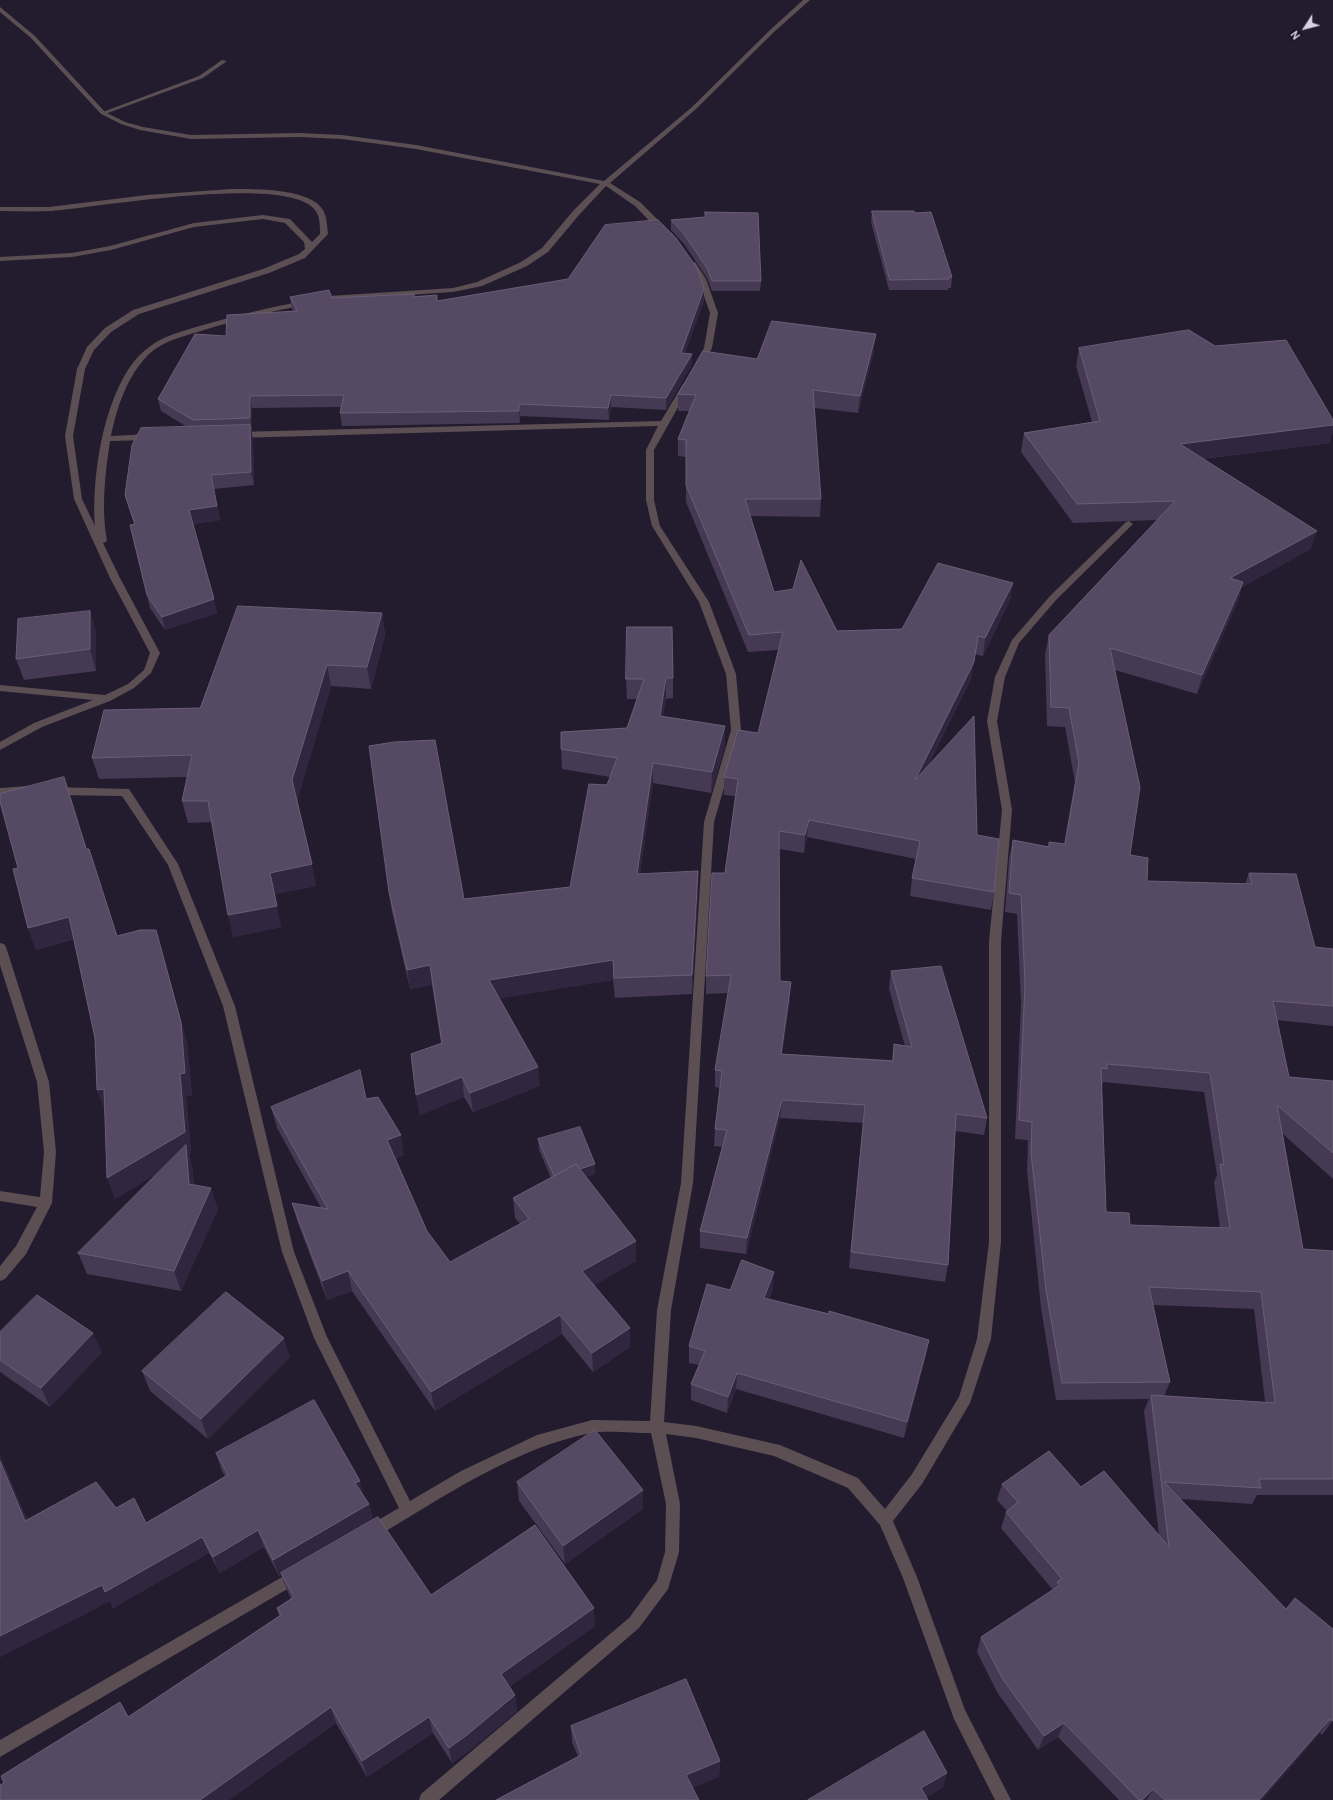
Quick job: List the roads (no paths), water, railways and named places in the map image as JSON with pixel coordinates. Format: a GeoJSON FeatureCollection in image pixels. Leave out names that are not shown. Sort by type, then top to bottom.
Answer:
{"type":"FeatureCollection","features":[{"type":"Feature","properties":{"kind":"street"},"geometry":{"type":"LineString","coordinates":[[105,556],[100,533],[99,492],[106,439],[121,389],[133,368],[147,352],[166,340],[231,319],[319,300],[453,290],[479,284],[524,264],[545,250],[576,213],[605,183],[694,108],[772,31],[807,0]]}},
{"type":"Feature","properties":{"kind":"street"},"geometry":{"type":"LineString","coordinates":[[0,9],[33,37],[103,113],[123,123],[166,134],[191,137],[299,135],[342,136],[416,147],[605,183],[628,196],[643,208],[669,236]]}},
{"type":"Feature","properties":{"kind":"street"},"geometry":{"type":"LineString","coordinates":[[103,113],[201,77],[224,61]]}},
{"type":"Feature","properties":{"kind":"street"},"geometry":{"type":"LineString","coordinates":[[0,209],[48,209],[155,196],[243,189],[278,192],[301,198],[318,208],[324,234],[302,256],[266,271],[136,312],[108,330],[90,349],[81,369],[69,436],[78,499],[105,556],[155,653],[148,671],[131,686],[106,699],[38,724],[0,747]]}},
{"type":"Feature","properties":{"kind":"street"},"geometry":{"type":"LineString","coordinates":[[0,259],[72,255],[111,248],[194,226],[263,217],[287,221],[308,241],[309,249]]}},
{"type":"Feature","properties":{"kind":"street"},"geometry":{"type":"LineString","coordinates":[[427,1800],[634,1623],[663,1584],[672,1552],[673,1504],[657,1427],[664,1310],[687,1183],[709,822],[736,730],[731,674],[704,602],[656,526],[650,500],[650,450],[708,348],[714,313],[702,279],[684,253]]}},
{"type":"Feature","properties":{"kind":"street"},"geometry":{"type":"LineString","coordinates":[[226,435],[664,423]]}},
{"type":"Feature","properties":{"kind":"street"},"geometry":{"type":"LineString","coordinates":[[106,439],[162,437]]}},
{"type":"Feature","properties":{"kind":"street"},"geometry":{"type":"LineString","coordinates":[[885,1520],[917,1478],[965,1399],[984,1339],[995,1242],[995,941],[1007,810],[992,721],[1000,677],[1015,642],[1053,598],[1129,524]]}},
{"type":"Feature","properties":{"kind":"street"},"geometry":{"type":"LineString","coordinates":[[0,688],[106,699]]}},
{"type":"Feature","properties":{"kind":"street"},"geometry":{"type":"LineString","coordinates":[[0,792],[15,790],[125,792],[173,864],[229,1006],[288,1252],[321,1338],[408,1510]]}},
{"type":"Feature","properties":{"kind":"street"},"geometry":{"type":"LineString","coordinates":[[0,947],[43,1082],[50,1152],[46,1203],[21,1250],[0,1275]]}},
{"type":"Feature","properties":{"kind":"street"},"geometry":{"type":"LineString","coordinates":[[0,1196],[46,1203]]}},
{"type":"Feature","properties":{"kind":"street"},"geometry":{"type":"LineString","coordinates":[[356,1541],[466,1476],[537,1441],[592,1426],[657,1427],[696,1432],[775,1450],[853,1483],[885,1520],[910,1577],[959,1714],[1003,1800]]}},
{"type":"Feature","properties":{"kind":"street"},"geometry":{"type":"LineString","coordinates":[[0,1749],[311,1568]]}}]}
